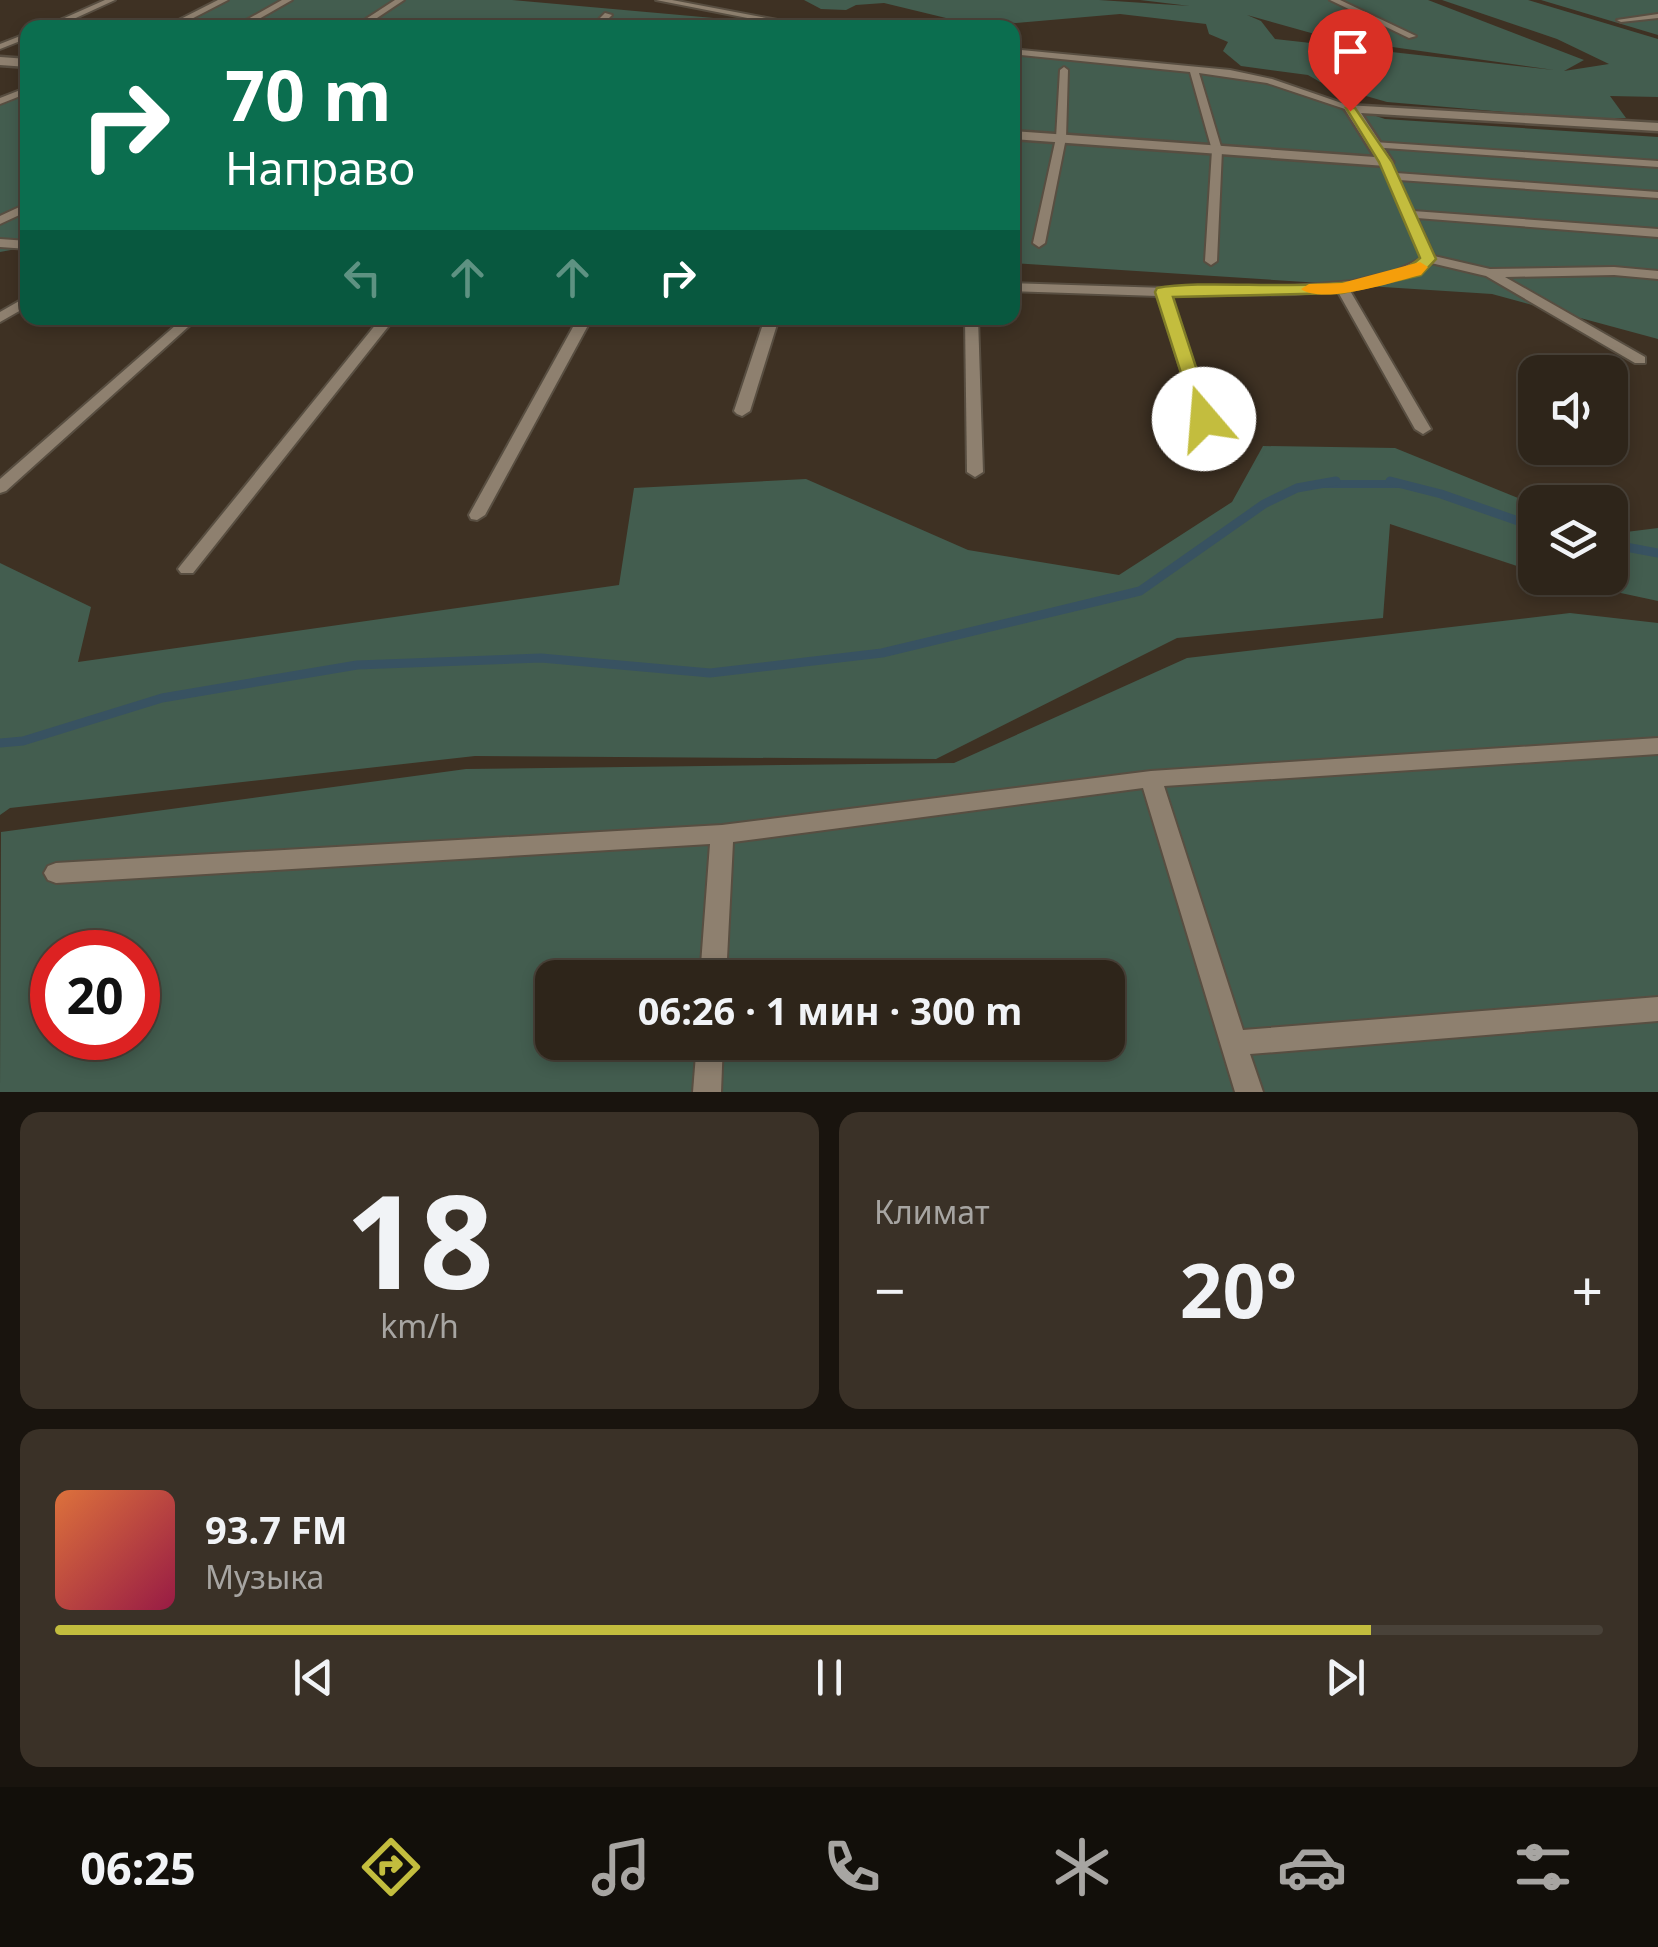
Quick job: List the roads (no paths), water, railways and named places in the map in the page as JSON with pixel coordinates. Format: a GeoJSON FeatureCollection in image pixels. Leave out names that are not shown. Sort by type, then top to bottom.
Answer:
{"type":"FeatureCollection","features":[{"type":"Feature","properties":{"kind":"street"},"geometry":{"type":"LineString","coordinates":[[1351,108],[1658,127]]}},
{"type":"Feature","properties":{"kind":"street"},"geometry":{"type":"LineString","coordinates":[[1351,108],[1389,169]]}},
{"type":"Feature","properties":{"kind":"street"},"geometry":{"type":"LineString","coordinates":[[1020,135],[1389,169]]}},
{"type":"Feature","properties":{"kind":"lane"},"geometry":{"type":"LineString","coordinates":[[65,20],[111,0]]}},
{"type":"Feature","properties":{"kind":"lane"},"geometry":{"type":"LineString","coordinates":[[183,20],[224,0]]}},
{"type":"Feature","properties":{"kind":"lane"},"geometry":{"type":"LineString","coordinates":[[251,20],[288,0]]}},
{"type":"Feature","properties":{"kind":"lane"},"geometry":{"type":"LineString","coordinates":[[369,20],[400,0]]}},
{"type":"Feature","properties":{"kind":"lane"},"geometry":{"type":"LineString","coordinates":[[660,0],[770,20]]}},
{"type":"Feature","properties":{"kind":"lane"},"geometry":{"type":"LineString","coordinates":[[1334,0],[1412,36]]}},
{"type":"Feature","properties":{"kind":"lane"},"geometry":{"type":"LineString","coordinates":[[603,20],[608,15]]}},
{"type":"Feature","properties":{"kind":"lane"},"geometry":{"type":"LineString","coordinates":[[1622,20],[1658,16]]}},
{"type":"Feature","properties":{"kind":"lane"},"geometry":{"type":"LineString","coordinates":[[1020,51],[1269,81],[1351,108]]}},
{"type":"Feature","properties":{"kind":"lane"},"geometry":{"type":"LineString","coordinates":[[1039,243],[1060,138],[1064,70]]}},
{"type":"Feature","properties":{"kind":"lane"},"geometry":{"type":"LineString","coordinates":[[1194,70],[1217,150],[1211,261]]}},
{"type":"Feature","properties":{"kind":"lane"},"geometry":{"type":"LineString","coordinates":[[1374,145],[1658,164]]}},
{"type":"Feature","properties":{"kind":"lane"},"geometry":{"type":"LineString","coordinates":[[1428,259],[1389,169],[1658,195]]}},
{"type":"Feature","properties":{"kind":"lane"},"geometry":{"type":"LineString","coordinates":[[1408,214],[1658,232]]}},
{"type":"Feature","properties":{"kind":"lane"},"geometry":{"type":"LineString","coordinates":[[1428,259],[1490,274],[1614,271],[1658,275]]}},
{"type":"Feature","properties":{"kind":"lane"},"geometry":{"type":"LineString","coordinates":[[1020,287],[1163,292],[1342,288],[1415,272],[1428,259]]}},
{"type":"Feature","properties":{"kind":"lane"},"geometry":{"type":"LineString","coordinates":[[1490,274],[1640,360]]}},
{"type":"Feature","properties":{"kind":"lane"},"geometry":{"type":"LineString","coordinates":[[1342,288],[1423,429]]}},
{"type":"Feature","properties":{"kind":"lane"},"geometry":{"type":"LineString","coordinates":[[1163,292],[1204,419]]}},
{"type":"Feature","properties":{"kind":"lane"},"geometry":{"type":"LineString","coordinates":[[0,488],[184,325]]}},
{"type":"Feature","properties":{"kind":"lane"},"geometry":{"type":"LineString","coordinates":[[187,569],[382,325]]}},
{"type":"Feature","properties":{"kind":"lane"},"geometry":{"type":"LineString","coordinates":[[477,516],[581,325]]}},
{"type":"Feature","properties":{"kind":"lane"},"geometry":{"type":"LineString","coordinates":[[742,411],[770,325]]}},
{"type":"Feature","properties":{"kind":"lane"},"geometry":{"type":"LineString","coordinates":[[971,325],[975,472]]}},
{"type":"Feature","properties":{"kind":"lane"},"geometry":{"type":"LineString","coordinates":[[56,873],[722,834],[1151,778],[1658,746]]}},
{"type":"Feature","properties":{"kind":"lane"},"geometry":{"type":"LineString","coordinates":[[1151,778],[1249,1092]]}},
{"type":"Feature","properties":{"kind":"lane"},"geometry":{"type":"LineString","coordinates":[[715,960],[722,834]]}},
{"type":"Feature","properties":{"kind":"lane"},"geometry":{"type":"LineString","coordinates":[[1234,1043],[1658,1008]]}},
{"type":"Feature","properties":{"kind":"lane"},"geometry":{"type":"LineString","coordinates":[[707,1092],[709,1060]]}},
{"type":"Feature","properties":{"kind":"waterway"},"geometry":{"type":"LineString","coordinates":[[0,743],[23,741],[162,698],[357,665],[541,658],[710,673],[882,653],[1140,591],[1264,504],[1297,488],[1336,481]]}},
{"type":"Feature","properties":{"kind":"waterway"},"geometry":{"type":"LineString","coordinates":[[1390,481],[1518,521]]}},
{"type":"Feature","properties":{"kind":"waterway"},"geometry":{"type":"LineString","coordinates":[[1321,484],[1400,484]]}},
{"type":"Feature","properties":{"kind":"waterway"},"geometry":{"type":"LineString","coordinates":[[1628,547],[1658,553]]}}]}
